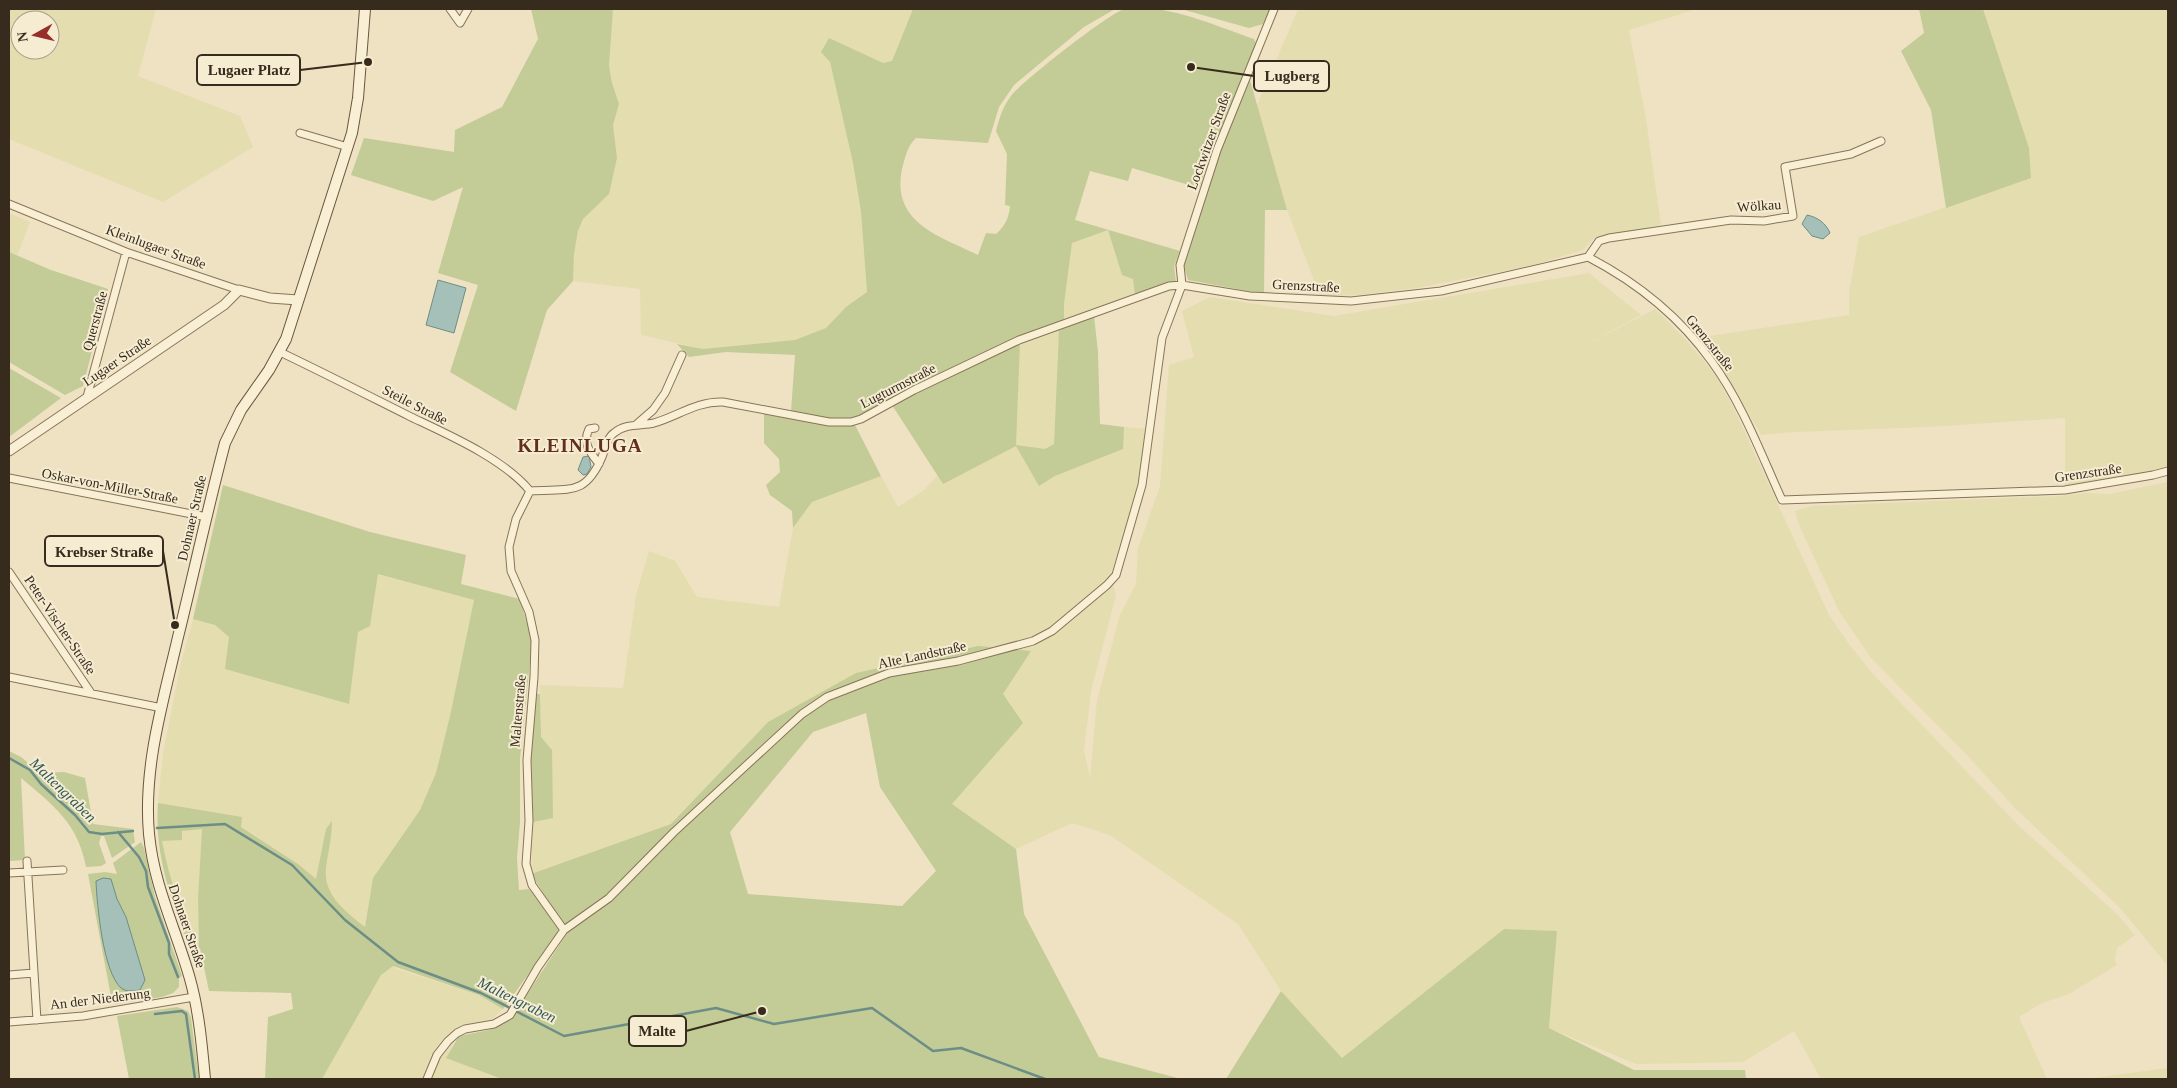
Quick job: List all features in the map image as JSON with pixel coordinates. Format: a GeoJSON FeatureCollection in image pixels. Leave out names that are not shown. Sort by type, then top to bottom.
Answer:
{"type":"FeatureCollection","features":[{"type":"Feature","properties":{"kind":"main road","name":"Dohnaer Straße"},"geometry":{"type":"LineString","coordinates":[[205,1079],[190,979],[158,888],[149,835],[148,787],[150,766],[225,443],[240,410],[280,352],[348,147],[358,98],[365,9]]}},
{"type":"Feature","properties":{"kind":"street"},"geometry":{"type":"LineString","coordinates":[[450,9],[460,22],[468,9]]}},
{"type":"Feature","properties":{"kind":"street","name":"Lockwitzer Straße"},"geometry":{"type":"LineString","coordinates":[[1182,285],[1180,265],[1217,150],[1274,9]]}},
{"type":"Feature","properties":{"kind":"street"},"geometry":{"type":"LineString","coordinates":[[300,133],[348,147]]}},
{"type":"Feature","properties":{"kind":"street","name":"Wölkau"},"geometry":{"type":"LineString","coordinates":[[1588,257],[1599,241],[1609,238],[1731,220],[1764,221],[1793,216],[1785,167],[1851,154],[1881,141]]}},
{"type":"Feature","properties":{"kind":"street","name":"Kleinlugaer Straße"},"geometry":{"type":"LineString","coordinates":[[9,204],[126,252],[239,290],[270,298],[298,300]]}},
{"type":"Feature","properties":{"kind":"street","name":"Querstraße"},"geometry":{"type":"LineString","coordinates":[[87,398],[126,252]]}},
{"type":"Feature","properties":{"kind":"street","name":"Grenzstraße"},"geometry":{"type":"LineString","coordinates":[[1182,285],[1250,296],[1351,301],[1441,291],[1588,257],[1614,271],[1649,296],[1688,332],[1712,362],[1754,437],[1782,500],[2065,490],[2153,475],[2168,470]]}},
{"type":"Feature","properties":{"kind":"street","name":"Lugturmstraße"},"geometry":{"type":"LineString","coordinates":[[599,464],[610,436],[616,430],[637,424],[652,423],[692,407],[715,402],[829,422],[850,422],[861,419],[914,390],[1020,340],[1169,286],[1182,285]]}},
{"type":"Feature","properties":{"kind":"street","name":"Alte Landstraße"},"geometry":{"type":"LineString","coordinates":[[427,1079],[437,1055],[457,1033],[465,1029],[494,1024],[503,1020],[514,1009],[538,966],[564,930],[609,898],[674,832],[802,714],[820,701],[889,673],[958,661],[1033,641],[1052,631],[1107,585],[1116,575],[1142,485],[1162,338],[1182,285]]}},
{"type":"Feature","properties":{"kind":"street","name":"Lugaer Straße"},"geometry":{"type":"LineString","coordinates":[[9,451],[224,305],[239,290]]}},
{"type":"Feature","properties":{"kind":"street","name":"Steile Straße"},"geometry":{"type":"LineString","coordinates":[[280,352],[442,432],[504,468],[521,481],[530,491]]}},
{"type":"Feature","properties":{"kind":"street"},"geometry":{"type":"LineString","coordinates":[[637,424],[653,410],[665,393],[682,355]]}},
{"type":"Feature","properties":{"kind":"street"},"geometry":{"type":"LineString","coordinates":[[530,491],[581,486],[590,480],[599,464],[587,448],[586,435],[589,429],[595,428]]}},
{"type":"Feature","properties":{"kind":"street","name":"Oskar-von-Miller-Straße"},"geometry":{"type":"LineString","coordinates":[[9,478],[207,517]]}},
{"type":"Feature","properties":{"kind":"street","name":"Maltenstraße"},"geometry":{"type":"LineString","coordinates":[[530,491],[516,519],[509,547],[512,571],[529,612],[535,640],[527,760],[529,821],[526,864],[532,885],[564,930]]}},
{"type":"Feature","properties":{"kind":"street","name":"Peter-Vischer-Straße"},"geometry":{"type":"LineString","coordinates":[[9,572],[91,693]]}},
{"type":"Feature","properties":{"kind":"street"},"geometry":{"type":"LineString","coordinates":[[9,677],[162,708]]}},
{"type":"Feature","properties":{"kind":"street"},"geometry":{"type":"LineString","coordinates":[[27,861],[37,1020]]}},
{"type":"Feature","properties":{"kind":"street"},"geometry":{"type":"LineString","coordinates":[[9,873],[63,870]]}},
{"type":"Feature","properties":{"kind":"street"},"geometry":{"type":"LineString","coordinates":[[9,975],[34,974]]}},
{"type":"Feature","properties":{"kind":"street","name":"An der Niederung"},"geometry":{"type":"LineString","coordinates":[[9,1022],[83,1016],[194,997]]}},
{"type":"Feature","properties":{"kind":"shaded area"},"geometry":{"type":"Polygon","coordinates":[[[9,9],[156,9],[138,76],[240,116],[253,147],[163,202],[9,139],[9,9]]]}},
{"type":"Feature","properties":{"kind":"shaded area"},"geometry":{"type":"Polygon","coordinates":[[[613,9],[913,9],[892,61],[883,63],[865,56],[830,62],[853,163],[861,212],[867,292],[846,307],[826,328],[795,340],[703,349],[641,335],[640,289],[573,281],[574,254],[578,231],[583,219],[609,194],[617,158],[613,125],[619,104],[609,66],[613,9]]]}},
{"type":"Feature","properties":{"kind":"shaded area"},"geometry":{"type":"Polygon","coordinates":[[[1298,9],[1696,9],[1629,30],[1646,119],[1661,225],[1593,239],[1583,250],[1530,266],[1417,288],[1359,295],[1320,296],[1287,210],[1257,105],[1298,9]]]}},
{"type":"Feature","properties":{"kind":"shaded area"},"geometry":{"type":"Polygon","coordinates":[[[1983,9],[2168,9],[2168,471],[2065,490],[2065,418],[1761,435],[1747,410],[1722,376],[1703,337],[1849,315],[1849,292],[1859,237],[2031,178],[2029,148],[1983,9]]]}},
{"type":"Feature","properties":{"kind":"shaded area"},"geometry":{"type":"Polygon","coordinates":[[[9,213],[30,222],[17,256],[9,252],[9,213]]]}},
{"type":"Feature","properties":{"kind":"shaded area"},"geometry":{"type":"Polygon","coordinates":[[[1108,230],[1122,275],[1133,278],[1135,296],[1064,322],[1064,304],[1072,243],[1108,230]]]}},
{"type":"Feature","properties":{"kind":"shaded area"},"geometry":{"type":"Polygon","coordinates":[[[1589,273],[1641,315],[1567,355],[1655,309],[1687,341],[1716,376],[1734,409],[1829,615],[1849,644],[1873,674],[2018,825],[2117,914],[2135,935],[2117,948],[2115,961],[2117,965],[2069,994],[2042,1003],[2019,1017],[2047,1079],[1821,1079],[1794,1031],[1743,1062],[1636,1064],[1549,1028],[1557,931],[1504,929],[1342,1058],[1281,991],[1238,924],[1110,835],[1072,823],[1016,849],[952,804],[1023,723],[1003,694],[768,722],[672,824],[531,874],[533,822],[552,818],[541,737],[540,685],[623,688],[636,595],[649,551],[675,561],[697,597],[779,607],[793,528],[812,502],[881,476],[898,507],[924,490],[937,476],[943,484],[1020,342],[1059,329],[1054,444],[1045,449],[1017,446],[1039,486],[1055,476],[1122,449],[1124,427],[1146,429],[1139,485],[1110,576],[1116,595],[1091,691],[1084,751],[1090,778],[1097,700],[1120,615],[1136,584],[1138,548],[1160,486],[1169,365],[1194,357],[1182,311],[1210,297],[1334,316],[1589,273]]]}},
{"type":"Feature","properties":{"kind":"shaded area"},"geometry":{"type":"Polygon","coordinates":[[[2168,482],[2168,966],[2120,908],[2014,807],[1965,753],[1871,658],[1839,611],[1799,525],[1795,511],[1812,506],[2061,496],[2085,493],[2110,494],[2168,482]]]}},
{"type":"Feature","properties":{"kind":"shaded area"},"geometry":{"type":"Polygon","coordinates":[[[378,574],[474,600],[436,773],[420,810],[373,878],[365,927],[341,908],[329,890],[325,871],[332,822],[326,829],[317,880],[298,864],[240,826],[242,817],[158,803],[163,753],[181,663],[193,619],[215,625],[230,638],[225,669],[348,704],[358,631],[370,626],[378,574]]]}},
{"type":"Feature","properties":{"kind":"shaded area"},"geometry":{"type":"Polygon","coordinates":[[[202,828],[198,898],[199,948],[185,921],[167,869],[162,841],[181,840],[183,830],[202,828]]]}},
{"type":"Feature","properties":{"kind":"shaded area"},"geometry":{"type":"Polygon","coordinates":[[[393,966],[397,969],[479,995],[503,1009],[492,1019],[461,1025],[447,1058],[502,1079],[322,1079],[381,975],[393,966]]]}},
{"type":"Feature","properties":{"kind":"shaded area"},"geometry":{"type":"Polygon","coordinates":[[[2168,1068],[2168,1079],[2086,1079],[2168,1068]]]}},
{"type":"Feature","properties":{"kind":"green space"},"geometry":{"type":"Polygon","coordinates":[[[531,9],[613,9],[609,66],[619,104],[613,125],[617,158],[609,194],[583,219],[578,231],[574,254],[573,281],[547,310],[516,411],[450,372],[478,285],[438,273],[463,187],[433,201],[351,175],[364,138],[454,152],[455,130],[502,107],[538,39],[531,9]]]}},
{"type":"Feature","properties":{"kind":"green space"},"geometry":{"type":"Polygon","coordinates":[[[913,9],[1115,9],[1084,27],[1014,85],[999,107],[988,143],[916,138],[910,145],[902,169],[901,187],[904,203],[911,215],[934,234],[978,255],[986,233],[996,234],[1008,218],[1010,206],[1005,205],[1007,154],[996,131],[1008,100],[1048,63],[1103,21],[1125,9],[1157,9],[1191,17],[1254,39],[1257,46],[1213,148],[1199,188],[1132,168],[1128,181],[1090,171],[1075,220],[1180,251],[1174,266],[1176,282],[1135,296],[1133,279],[1122,275],[1108,230],[1072,243],[1064,304],[1064,322],[860,416],[832,419],[791,412],[795,355],[726,352],[689,357],[677,344],[703,349],[795,340],[826,328],[846,307],[867,292],[861,212],[853,163],[830,62],[821,52],[829,38],[883,63],[892,61],[913,9]]]}},
{"type":"Feature","properties":{"kind":"green space"},"geometry":{"type":"Polygon","coordinates":[[[1181,9],[1270,9],[1263,24],[1249,28],[1181,9]]]}},
{"type":"Feature","properties":{"kind":"green space"},"geometry":{"type":"Polygon","coordinates":[[[1919,9],[1983,9],[2029,148],[2031,178],[1946,208],[1931,110],[1901,51],[1924,33],[1919,9]]]}},
{"type":"Feature","properties":{"kind":"green space"},"geometry":{"type":"Polygon","coordinates":[[[1250,80],[1287,210],[1265,210],[1264,294],[1188,280],[1184,266],[1220,150],[1250,80]]]}},
{"type":"Feature","properties":{"kind":"green space"},"geometry":{"type":"Polygon","coordinates":[[[9,252],[51,270],[108,289],[83,386],[65,395],[9,362],[9,252]]]}},
{"type":"Feature","properties":{"kind":"green space"},"geometry":{"type":"Polygon","coordinates":[[[1094,316],[1098,352],[1100,424],[1124,427],[1123,449],[1055,476],[1039,486],[1016,446],[943,484],[892,405],[1020,342],[1016,445],[1045,449],[1054,444],[1059,329],[1094,316]]]}},
{"type":"Feature","properties":{"kind":"green space"},"geometry":{"type":"Polygon","coordinates":[[[9,368],[61,398],[9,437],[9,368]]]}},
{"type":"Feature","properties":{"kind":"green space"},"geometry":{"type":"Polygon","coordinates":[[[764,413],[854,423],[881,476],[812,502],[793,528],[792,511],[770,495],[766,485],[780,472],[779,459],[764,443],[764,413]]]}},
{"type":"Feature","properties":{"kind":"green space"},"geometry":{"type":"Polygon","coordinates":[[[223,485],[370,532],[466,555],[461,584],[520,599],[532,641],[520,759],[520,822],[517,858],[519,890],[529,889],[559,926],[559,932],[503,1009],[479,995],[393,966],[381,975],[322,1079],[265,1079],[268,1017],[293,1009],[291,993],[209,991],[200,948],[191,951],[171,897],[162,860],[157,822],[158,803],[242,817],[241,827],[298,864],[316,879],[326,829],[332,821],[326,868],[328,886],[337,902],[365,927],[373,878],[420,810],[436,773],[474,600],[378,574],[370,626],[358,632],[349,704],[225,669],[229,637],[215,625],[193,619],[223,485]],[[202,829],[182,831],[182,840],[162,841],[176,896],[199,947],[198,898],[202,829]]]}},
{"type":"Feature","properties":{"kind":"green space"},"geometry":{"type":"Polygon","coordinates":[[[978,646],[1031,651],[1003,694],[1023,723],[952,804],[1016,849],[1024,914],[1099,1057],[1181,1079],[502,1079],[446,1058],[459,1036],[489,1030],[512,1017],[568,932],[615,897],[611,891],[564,925],[531,874],[671,824],[768,722],[856,673],[978,646]],[[866,713],[813,732],[730,832],[748,894],[902,906],[936,871],[880,787],[866,713]]]}},
{"type":"Feature","properties":{"kind":"green space"},"geometry":{"type":"Polygon","coordinates":[[[535,694],[540,694],[541,737],[552,750],[553,818],[533,822],[531,758],[535,694]]]}},
{"type":"Feature","properties":{"kind":"green space"},"geometry":{"type":"Polygon","coordinates":[[[9,751],[21,757],[41,773],[64,772],[85,778],[93,824],[133,829],[135,842],[112,858],[104,836],[101,836],[99,843],[106,863],[101,866],[86,867],[77,838],[62,816],[54,806],[21,778],[25,860],[9,861],[9,751]]]}},
{"type":"Feature","properties":{"kind":"green space"},"geometry":{"type":"Polygon","coordinates":[[[141,842],[155,897],[182,976],[179,978],[179,987],[173,993],[162,997],[115,1004],[112,1002],[88,874],[105,872],[117,874],[113,863],[141,842]]]}},
{"type":"Feature","properties":{"kind":"green space"},"geometry":{"type":"Polygon","coordinates":[[[1504,929],[1557,931],[1549,1028],[1634,1070],[1745,1070],[1746,1079],[1226,1079],[1281,991],[1342,1058],[1504,929]]]}},
{"type":"Feature","properties":{"kind":"green space"},"geometry":{"type":"Polygon","coordinates":[[[177,1007],[188,1011],[191,1018],[199,1079],[129,1079],[117,1016],[177,1007]]]}},
{"type":"Feature","properties":{"kind":"water"},"geometry":{"type":"Polygon","coordinates":[[[1807,215],[1821,221],[1830,233],[1823,239],[1812,236],[1802,224],[1807,215]]]}},
{"type":"Feature","properties":{"kind":"water"},"geometry":{"type":"Polygon","coordinates":[[[438,280],[466,288],[454,333],[426,325],[438,280]]]}},
{"type":"Feature","properties":{"kind":"water"},"geometry":{"type":"Polygon","coordinates":[[[589,456],[591,467],[587,474],[583,475],[578,470],[583,457],[589,456]]]}},
{"type":"Feature","properties":{"kind":"water"},"geometry":{"type":"Polygon","coordinates":[[[103,878],[111,879],[117,899],[126,917],[145,980],[140,990],[127,991],[121,988],[115,980],[105,953],[96,881],[103,878]]]}},
{"type":"Feature","properties":{"kind":"waterway","name":"Maltengraben"},"geometry":{"type":"LineString","coordinates":[[9,758],[30,770],[41,784],[75,815],[89,832],[102,834],[133,831]]}},
{"type":"Feature","properties":{"kind":"waterway","name":"Maltengraben"},"geometry":{"type":"LineString","coordinates":[[157,828],[225,824],[292,865],[345,920],[398,962],[481,993],[564,1036],[716,1008],[774,1024],[872,1008],[933,1051],[961,1048],[1045,1079]]}},
{"type":"Feature","properties":{"kind":"waterway"},"geometry":{"type":"LineString","coordinates":[[118,832],[139,857],[146,871],[148,887],[169,943],[169,954],[178,977]]}},
{"type":"Feature","properties":{"kind":"waterway"},"geometry":{"type":"LineString","coordinates":[[155,1014],[182,1011],[186,1014],[195,1079]]}},
{"type":"Feature","properties":{"kind":"place","name":"Lugaer Platz"},"geometry":{"type":"Point","coordinates":[368,62]}},
{"type":"Feature","properties":{"kind":"place","name":"Lugberg"},"geometry":{"type":"Point","coordinates":[1191,67]}},
{"type":"Feature","properties":{"kind":"place","name":"Krebser Straße"},"geometry":{"type":"Point","coordinates":[175,625]}},
{"type":"Feature","properties":{"kind":"place","name":"Malte"},"geometry":{"type":"Point","coordinates":[762,1011]}},
{"type":"Feature","properties":{"kind":"district","name":"KLEINLUGA"},"geometry":{"type":"Point","coordinates":[580,445]}}]}
